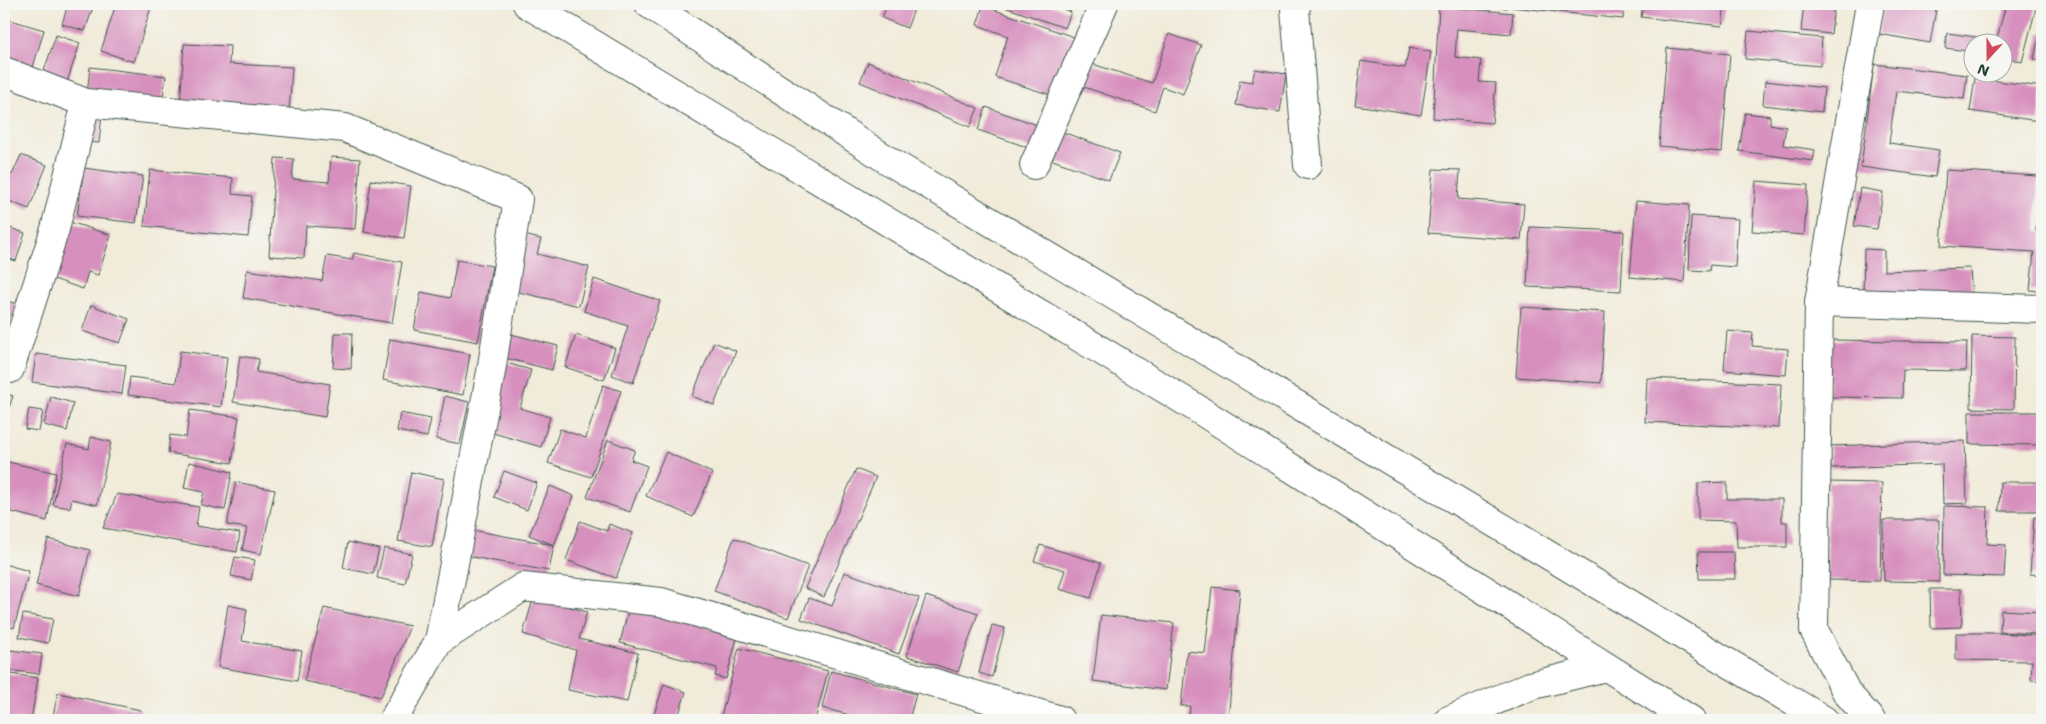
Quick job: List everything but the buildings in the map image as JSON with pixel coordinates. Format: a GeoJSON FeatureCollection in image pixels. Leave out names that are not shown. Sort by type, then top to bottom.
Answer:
{"type":"FeatureCollection","features":[{"type":"Feature","properties":{"kind":"street"},"geometry":{"type":"LineString","coordinates":[[526,4],[1193,406],[1691,720]]}},
{"type":"Feature","properties":{"kind":"street"},"geometry":{"type":"LineString","coordinates":[[649,4],[889,161],[1824,720]]}},
{"type":"Feature","properties":{"kind":"street"},"geometry":{"type":"LineString","coordinates":[[1034,165],[1104,4]]}},
{"type":"Feature","properties":{"kind":"street"},"geometry":{"type":"LineString","coordinates":[[1297,4],[1295,9],[1308,165]]}},
{"type":"Feature","properties":{"kind":"street"},"geometry":{"type":"LineString","coordinates":[[1870,4],[1819,302],[1814,630],[1847,693],[1871,720]]}},
{"type":"Feature","properties":{"kind":"street"},"geometry":{"type":"LineString","coordinates":[[4,71],[86,103],[344,128],[518,199],[491,372],[439,641],[393,720]]}},
{"type":"Feature","properties":{"kind":"street"},"geometry":{"type":"LineString","coordinates":[[4,368],[10,369],[55,229],[86,103]]}},
{"type":"Feature","properties":{"kind":"street"},"geometry":{"type":"LineString","coordinates":[[1819,302],[2042,309]]}},
{"type":"Feature","properties":{"kind":"street"},"geometry":{"type":"LineString","coordinates":[[439,641],[523,587],[661,602],[1060,720]]}},
{"type":"Feature","properties":{"kind":"street"},"geometry":{"type":"LineString","coordinates":[[1449,720],[1530,686],[1606,667]]}}]}
